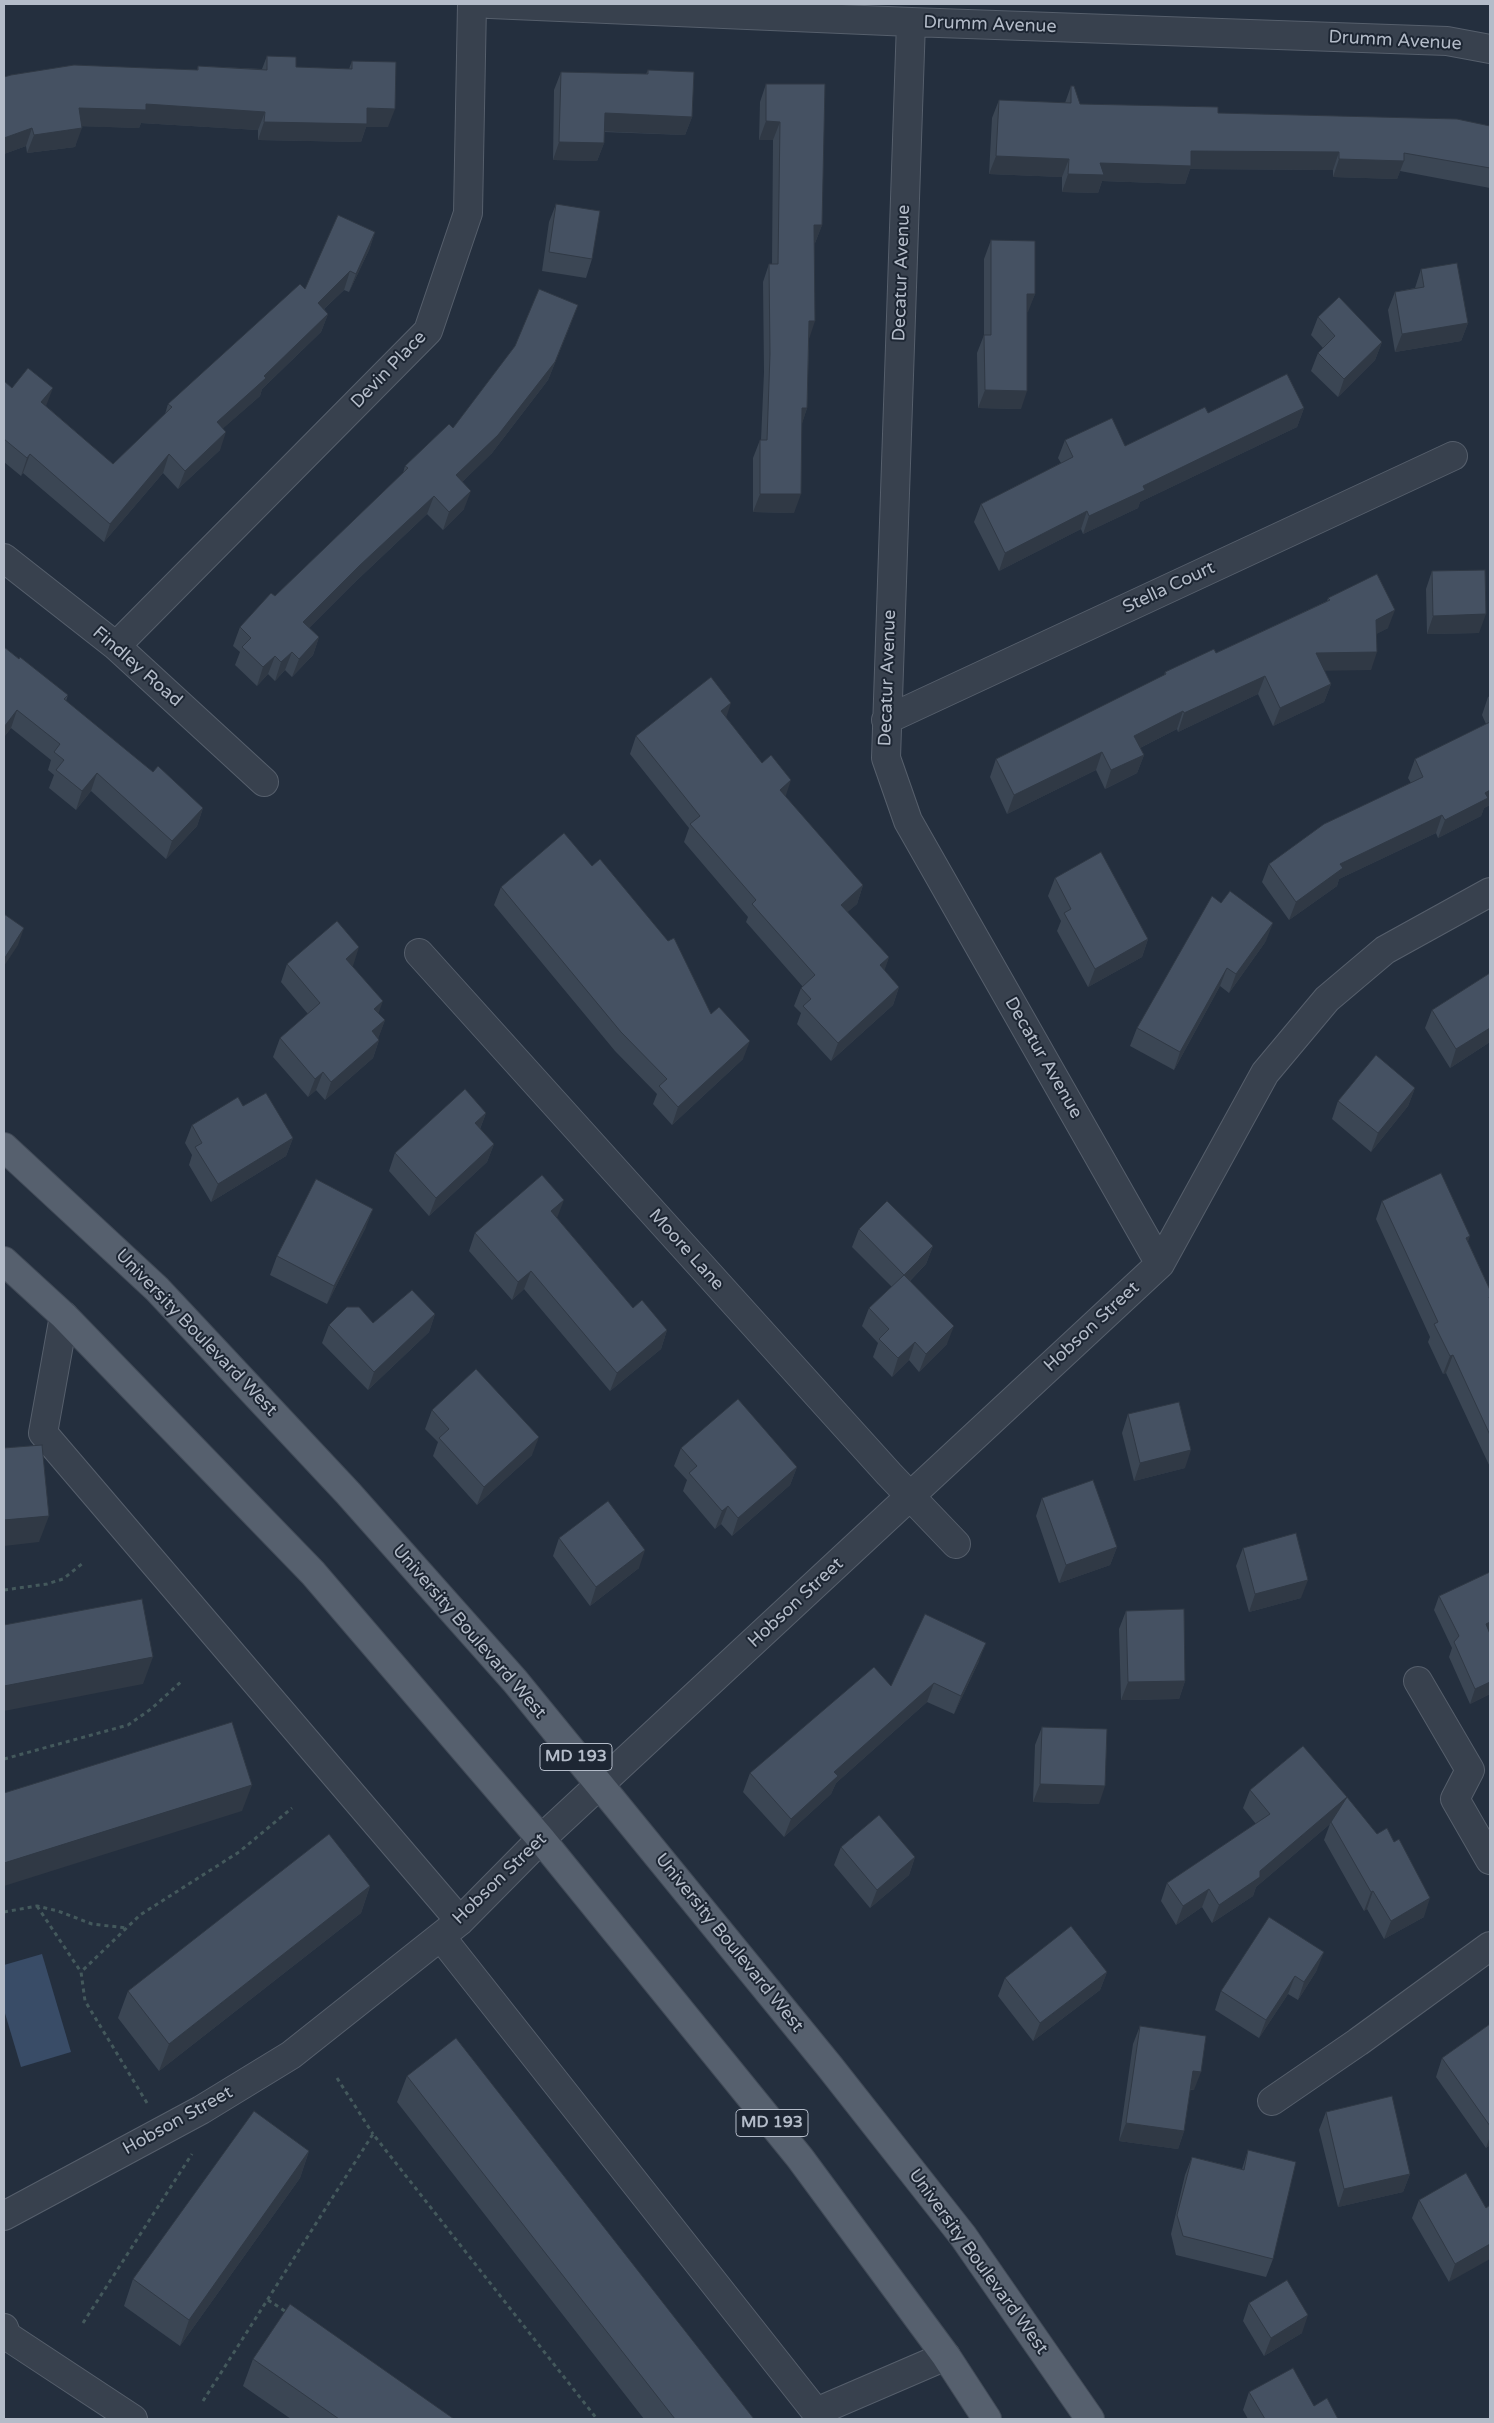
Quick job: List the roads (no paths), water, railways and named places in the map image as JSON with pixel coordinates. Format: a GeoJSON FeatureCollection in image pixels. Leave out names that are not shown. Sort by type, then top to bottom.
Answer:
{"type":"FeatureCollection","features":[{"type":"Feature","properties":{"kind":"main road","name":"University Boulevard West"},"geometry":{"type":"LineString","coordinates":[[4,1146],[157,1289],[348,1492],[515,1681],[830,2067],[963,2236],[1090,2419]]}},
{"type":"Feature","properties":{"kind":"main road","name":"MD 193"},"geometry":{"type":"LineString","coordinates":[[4,1261],[64,1316],[313,1572],[541,1839],[800,2158],[946,2356],[987,2419]]}},
{"type":"Feature","properties":{"kind":"street","name":"Devin Place"},"geometry":{"type":"LineString","coordinates":[[116,646],[428,331],[468,213],[472,4]]}},
{"type":"Feature","properties":{"kind":"street","name":"Drumm Avenue"},"geometry":{"type":"LineString","coordinates":[[490,4],[911,22],[1447,41],[1490,49]]}},
{"type":"Feature","properties":{"kind":"street","name":"Decatur Avenue"},"geometry":{"type":"LineString","coordinates":[[911,22],[886,758],[908,821],[1160,1264]]}},
{"type":"Feature","properties":{"kind":"street","name":"Stella Court"},"geometry":{"type":"LineString","coordinates":[[886,720],[1453,456]]}},
{"type":"Feature","properties":{"kind":"street","name":"Findley Road"},"geometry":{"type":"LineString","coordinates":[[4,558],[116,646],[264,782]]}},
{"type":"Feature","properties":{"kind":"street","name":"Hobson Street"},"geometry":{"type":"LineString","coordinates":[[4,2216],[201,2110],[291,2055],[450,1929],[541,1839],[1160,1264],[1265,1073],[1327,999],[1385,950],[1490,892]]}},
{"type":"Feature","properties":{"kind":"street","name":"Moore Lane"},"geometry":{"type":"LineString","coordinates":[[419,953],[910,1496],[956,1544]]}},
{"type":"Feature","properties":{"kind":"street"},"geometry":{"type":"LineString","coordinates":[[64,1316],[43,1433],[450,1929],[816,2412],[946,2356]]}},
{"type":"Feature","properties":{"kind":"street"},"geometry":{"type":"LineString","coordinates":[[1418,1682],[1470,1770],[1455,1799],[1490,1860]]}},
{"type":"Feature","properties":{"kind":"street"},"geometry":{"type":"LineString","coordinates":[[1272,2101],[1358,2042],[1490,1946]]}},
{"type":"Feature","properties":{"kind":"street"},"geometry":{"type":"LineString","coordinates":[[4,2328],[7,2336],[132,2419]]}},
{"type":"Feature","properties":{"kind":"water"},"geometry":{"type":"Polygon","coordinates":[[[42,1954],[71,2052],[21,2067],[4,2010],[4,1965],[42,1954]]]}}]}
